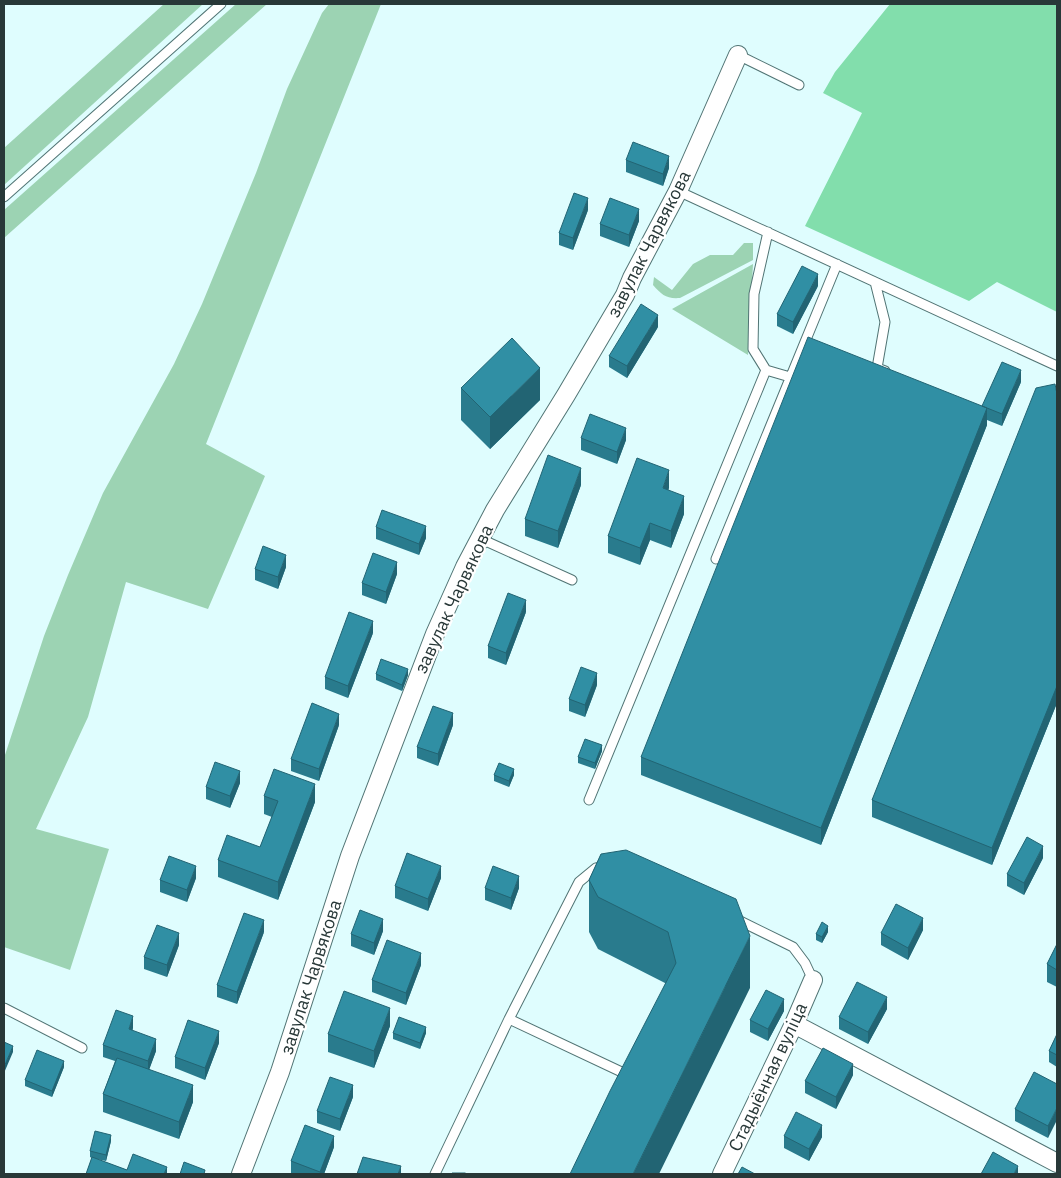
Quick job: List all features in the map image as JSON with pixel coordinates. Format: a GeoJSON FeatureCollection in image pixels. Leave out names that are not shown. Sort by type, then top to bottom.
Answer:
{"type":"FeatureCollection","features":[{"type":"Feature","properties":{"kind":"street","name":"завулак Чарвякова"},"geometry":{"type":"LineString","coordinates":[[241,1174],[280,1072],[350,856],[435,634],[465,567],[495,510],[625,295],[678,191],[738,55]]}},
{"type":"Feature","properties":{"kind":"street","name":"Стадыённая вуліца"},"geometry":{"type":"LineString","coordinates":[[722,1174],[813,980]]}},
{"type":"Feature","properties":{"kind":"street"},"geometry":{"type":"LineString","coordinates":[[794,1024],[1057,1163]]}},
{"type":"Feature","properties":{"kind":"lane"},"geometry":{"type":"LineString","coordinates":[[4,197],[221,4]]}},
{"type":"Feature","properties":{"kind":"lane"},"geometry":{"type":"LineString","coordinates":[[738,55],[799,85]]}},
{"type":"Feature","properties":{"kind":"lane"},"geometry":{"type":"LineString","coordinates":[[678,191],[1057,366]]}},
{"type":"Feature","properties":{"kind":"lane"},"geometry":{"type":"LineString","coordinates":[[768,232],[754,294],[753,349],[766,370],[790,377]]}},
{"type":"Feature","properties":{"kind":"lane"},"geometry":{"type":"LineString","coordinates":[[716,559],[836,264]]}},
{"type":"Feature","properties":{"kind":"lane"},"geometry":{"type":"LineString","coordinates":[[875,282],[885,322],[877,368],[895,376]]}},
{"type":"Feature","properties":{"kind":"lane"},"geometry":{"type":"LineString","coordinates":[[589,800],[766,370]]}},
{"type":"Feature","properties":{"kind":"lane"},"geometry":{"type":"LineString","coordinates":[[481,539],[572,580]]}},
{"type":"Feature","properties":{"kind":"lane"},"geometry":{"type":"LineString","coordinates":[[435,1174],[509,1019],[579,882],[596,868],[612,864]]}},
{"type":"Feature","properties":{"kind":"lane"},"geometry":{"type":"LineString","coordinates":[[724,913],[793,947],[805,963],[813,980]]}},
{"type":"Feature","properties":{"kind":"lane"},"geometry":{"type":"LineString","coordinates":[[4,1008],[82,1048]]}},
{"type":"Feature","properties":{"kind":"lane"},"geometry":{"type":"LineString","coordinates":[[509,1019],[628,1075],[624,1084]]}},
{"type":"Feature","properties":{"kind":"green space"},"geometry":{"type":"Polygon","coordinates":[[[164,4],[203,4],[4,185],[4,148],[164,4]]]}},
{"type":"Feature","properties":{"kind":"green space"},"geometry":{"type":"Polygon","coordinates":[[[236,4],[267,4],[4,238],[4,210],[236,4]]]}},
{"type":"Feature","properties":{"kind":"green space"},"geometry":{"type":"Polygon","coordinates":[[[329,4],[381,4],[206,444],[265,476],[208,609],[126,582],[88,717],[36,829],[109,849],[70,970],[4,947],[4,758],[44,636],[103,493],[174,364],[202,304],[256,173],[287,89],[322,13],[329,4]]]}},
{"type":"Feature","properties":{"kind":"green space"},"geometry":{"type":"Polygon","coordinates":[[[890,4],[1057,4],[1057,312],[997,282],[969,301],[805,226],[862,113],[823,93],[835,72],[890,4]]]}},
{"type":"Feature","properties":{"kind":"green space"},"geometry":{"type":"Polygon","coordinates":[[[744,243],[753,243],[753,260],[680,298],[665,296],[653,285],[654,277],[672,290],[693,264],[710,255],[733,255],[744,243]]]}},
{"type":"Feature","properties":{"kind":"green space"},"geometry":{"type":"Polygon","coordinates":[[[753,264],[748,355],[672,309],[753,264]]]}},
{"type":"Feature","properties":{"kind":"building"},"geometry":{"type":"Polygon","coordinates":[[[633,142],[669,156],[663,174],[626,160],[633,142]]]}},
{"type":"Feature","properties":{"kind":"building"},"geometry":{"type":"Polygon","coordinates":[[[574,193],[588,198],[573,238],[559,233],[574,193]]]}},
{"type":"Feature","properties":{"kind":"building"},"geometry":{"type":"Polygon","coordinates":[[[610,198],[639,209],[629,235],[600,224],[610,198]]]}},
{"type":"Feature","properties":{"kind":"building"},"geometry":{"type":"Polygon","coordinates":[[[802,266],[818,274],[793,322],[777,314],[802,266]]]}},
{"type":"Feature","properties":{"kind":"building"},"geometry":{"type":"Polygon","coordinates":[[[641,304],[658,315],[627,366],[609,356],[641,304]]]}},
{"type":"Feature","properties":{"kind":"building"},"geometry":{"type":"Polygon","coordinates":[[[808,337],[987,408],[821,828],[641,757],[808,337]]]}},
{"type":"Feature","properties":{"kind":"building"},"geometry":{"type":"Polygon","coordinates":[[[512,338],[540,368],[490,417],[461,388],[512,338]]]}},
{"type":"Feature","properties":{"kind":"building"},"geometry":{"type":"Polygon","coordinates":[[[1002,362],[1021,370],[1002,414],[982,406],[1002,362]]]}},
{"type":"Feature","properties":{"kind":"building"},"geometry":{"type":"Polygon","coordinates":[[[1055,384],[1057,394],[1057,686],[992,848],[872,800],[1036,388],[1055,384]]]}},
{"type":"Feature","properties":{"kind":"building"},"geometry":{"type":"Polygon","coordinates":[[[590,414],[626,428],[617,452],[581,438],[590,414]]]}},
{"type":"Feature","properties":{"kind":"building"},"geometry":{"type":"Polygon","coordinates":[[[548,455],[581,468],[558,531],[525,519],[548,455]]]}},
{"type":"Feature","properties":{"kind":"building"},"geometry":{"type":"Polygon","coordinates":[[[637,458],[669,470],[663,488],[684,496],[671,531],[650,523],[640,548],[608,536],[637,458]]]}},
{"type":"Feature","properties":{"kind":"building"},"geometry":{"type":"Polygon","coordinates":[[[382,510],[426,526],[419,544],[376,527],[382,510]]]}},
{"type":"Feature","properties":{"kind":"building"},"geometry":{"type":"Polygon","coordinates":[[[263,546],[286,555],[278,577],[255,569],[263,546]]]}},
{"type":"Feature","properties":{"kind":"building"},"geometry":{"type":"Polygon","coordinates":[[[373,553],[397,562],[386,592],[362,583],[373,553]]]}},
{"type":"Feature","properties":{"kind":"building"},"geometry":{"type":"Polygon","coordinates":[[[508,593],[526,600],[506,653],[488,646],[508,593]]]}},
{"type":"Feature","properties":{"kind":"building"},"geometry":{"type":"Polygon","coordinates":[[[349,612],[373,621],[348,686],[325,677],[349,612]]]}},
{"type":"Feature","properties":{"kind":"building"},"geometry":{"type":"Polygon","coordinates":[[[381,659],[408,669],[402,685],[376,674],[381,659]]]}},
{"type":"Feature","properties":{"kind":"building"},"geometry":{"type":"Polygon","coordinates":[[[581,667],[597,673],[585,705],[569,699],[581,667]]]}},
{"type":"Feature","properties":{"kind":"building"},"geometry":{"type":"Polygon","coordinates":[[[312,703],[339,714],[319,769],[291,759],[312,703]]]}},
{"type":"Feature","properties":{"kind":"building"},"geometry":{"type":"Polygon","coordinates":[[[433,706],[453,713],[438,754],[417,747],[433,706]]]}},
{"type":"Feature","properties":{"kind":"building"},"geometry":{"type":"Polygon","coordinates":[[[585,739],[602,745],[595,763],[578,757],[585,739]]]}},
{"type":"Feature","properties":{"kind":"building"},"geometry":{"type":"Polygon","coordinates":[[[215,762],[240,771],[230,796],[206,787],[215,762]]]}},
{"type":"Feature","properties":{"kind":"building"},"geometry":{"type":"Polygon","coordinates":[[[499,763],[514,769],[509,781],[494,775],[499,763]]]}},
{"type":"Feature","properties":{"kind":"building"},"geometry":{"type":"Polygon","coordinates":[[[274,769],[315,784],[278,882],[218,860],[227,835],[260,847],[278,801],[264,796],[274,769]]]}},
{"type":"Feature","properties":{"kind":"building"},"geometry":{"type":"Polygon","coordinates":[[[1027,837],[1043,846],[1024,883],[1007,874],[1027,837]]]}},
{"type":"Feature","properties":{"kind":"building"},"geometry":{"type":"Polygon","coordinates":[[[626,850],[736,899],[750,936],[633,1174],[570,1174],[610,1091],[676,963],[668,932],[598,897],[589,880],[601,854],[626,850]]]}},
{"type":"Feature","properties":{"kind":"building"},"geometry":{"type":"Polygon","coordinates":[[[407,853],[441,866],[428,899],[395,886],[407,853]]]}},
{"type":"Feature","properties":{"kind":"building"},"geometry":{"type":"Polygon","coordinates":[[[169,856],[196,866],[187,890],[160,880],[169,856]]]}},
{"type":"Feature","properties":{"kind":"building"},"geometry":{"type":"Polygon","coordinates":[[[493,866],[519,876],[511,898],[485,888],[493,866]]]}},
{"type":"Feature","properties":{"kind":"building"},"geometry":{"type":"Polygon","coordinates":[[[896,904],[923,918],[908,948],[881,933],[896,904]]]}},
{"type":"Feature","properties":{"kind":"building"},"geometry":{"type":"Polygon","coordinates":[[[360,910],[383,919],[374,943],[351,934],[360,910]]]}},
{"type":"Feature","properties":{"kind":"building"},"geometry":{"type":"Polygon","coordinates":[[[244,913],[264,920],[237,992],[217,985],[244,913]]]}},
{"type":"Feature","properties":{"kind":"building"},"geometry":{"type":"Polygon","coordinates":[[[822,922],[828,926],[822,937],[816,934],[822,922]]]}},
{"type":"Feature","properties":{"kind":"building"},"geometry":{"type":"Polygon","coordinates":[[[157,925],[179,933],[167,965],[144,957],[157,925]]]}},
{"type":"Feature","properties":{"kind":"building"},"geometry":{"type":"Polygon","coordinates":[[[387,940],[421,953],[406,993],[372,980],[387,940]]]}},
{"type":"Feature","properties":{"kind":"building"},"geometry":{"type":"Polygon","coordinates":[[[1057,944],[1057,970],[1047,964],[1057,944]]]}},
{"type":"Feature","properties":{"kind":"building"},"geometry":{"type":"Polygon","coordinates":[[[857,982],[887,997],[868,1032],[839,1017],[857,982]]]}},
{"type":"Feature","properties":{"kind":"building"},"geometry":{"type":"Polygon","coordinates":[[[766,990],[784,999],[768,1029],[750,1020],[766,990]]]}},
{"type":"Feature","properties":{"kind":"building"},"geometry":{"type":"Polygon","coordinates":[[[344,991],[390,1008],[374,1051],[328,1034],[344,991]]]}},
{"type":"Feature","properties":{"kind":"building"},"geometry":{"type":"Polygon","coordinates":[[[116,1010],[133,1016],[129,1029],[156,1039],[148,1061],[103,1045],[116,1010]]]}},
{"type":"Feature","properties":{"kind":"building"},"geometry":{"type":"Polygon","coordinates":[[[399,1017],[426,1027],[420,1043],[393,1033],[399,1017]]]}},
{"type":"Feature","properties":{"kind":"building"},"geometry":{"type":"Polygon","coordinates":[[[188,1020],[219,1031],[205,1068],[175,1057],[188,1020]]]}},
{"type":"Feature","properties":{"kind":"building"},"geometry":{"type":"Polygon","coordinates":[[[1057,1034],[1057,1055],[1049,1051],[1057,1034]]]}},
{"type":"Feature","properties":{"kind":"building"},"geometry":{"type":"Polygon","coordinates":[[[4,1042],[13,1046],[4,1067],[4,1042]]]}},
{"type":"Feature","properties":{"kind":"building"},"geometry":{"type":"Polygon","coordinates":[[[823,1048],[853,1064],[836,1097],[805,1081],[823,1048]]]}},
{"type":"Feature","properties":{"kind":"building"},"geometry":{"type":"Polygon","coordinates":[[[37,1050],[64,1061],[52,1091],[25,1080],[37,1050]]]}},
{"type":"Feature","properties":{"kind":"building"},"geometry":{"type":"Polygon","coordinates":[[[117,1058],[193,1085],[179,1122],[103,1094],[117,1058]]]}},
{"type":"Feature","properties":{"kind":"building"},"geometry":{"type":"Polygon","coordinates":[[[1034,1072],[1057,1084],[1057,1108],[1048,1126],[1015,1109],[1034,1072]]]}},
{"type":"Feature","properties":{"kind":"building"},"geometry":{"type":"Polygon","coordinates":[[[330,1077],[353,1085],[340,1119],[317,1111],[330,1077]]]}},
{"type":"Feature","properties":{"kind":"building"},"geometry":{"type":"Polygon","coordinates":[[[796,1112],[822,1125],[809,1149],[784,1136],[796,1112]]]}},
{"type":"Feature","properties":{"kind":"building"},"geometry":{"type":"Polygon","coordinates":[[[305,1125],[334,1136],[320,1172],[291,1161],[305,1125]]]}},
{"type":"Feature","properties":{"kind":"building"},"geometry":{"type":"Polygon","coordinates":[[[95,1131],[111,1135],[106,1155],[90,1151],[95,1131]]]}},
{"type":"Feature","properties":{"kind":"building"},"geometry":{"type":"Polygon","coordinates":[[[993,1152],[1018,1166],[1014,1174],[981,1174],[993,1152]]]}},
{"type":"Feature","properties":{"kind":"building"},"geometry":{"type":"Polygon","coordinates":[[[133,1154],[167,1167],[164,1174],[86,1174],[92,1157],[127,1170],[133,1154]]]}},
{"type":"Feature","properties":{"kind":"building"},"geometry":{"type":"Polygon","coordinates":[[[363,1157],[401,1166],[398,1174],[357,1174],[363,1157]]]}},
{"type":"Feature","properties":{"kind":"building"},"geometry":{"type":"Polygon","coordinates":[[[184,1162],[205,1170],[204,1174],[180,1174],[184,1162]]]}},
{"type":"Feature","properties":{"kind":"building"},"geometry":{"type":"Polygon","coordinates":[[[742,1167],[755,1174],[738,1174],[742,1167]]]}}]}
